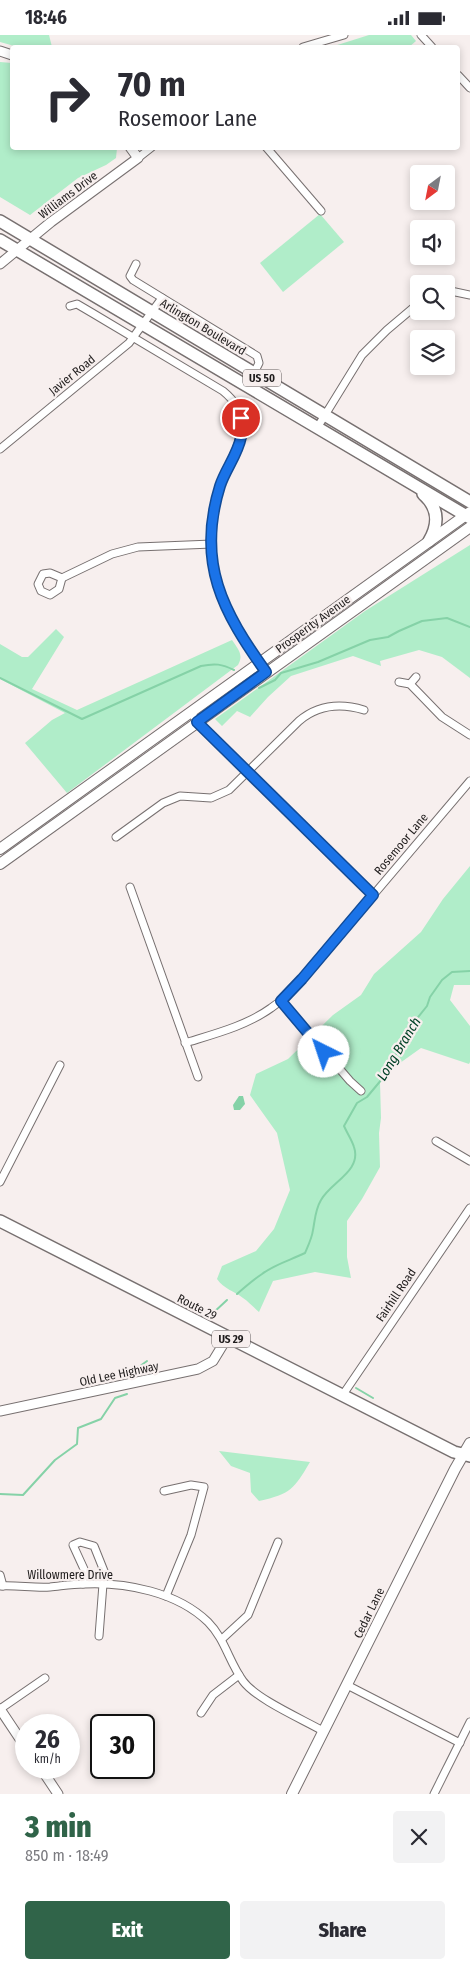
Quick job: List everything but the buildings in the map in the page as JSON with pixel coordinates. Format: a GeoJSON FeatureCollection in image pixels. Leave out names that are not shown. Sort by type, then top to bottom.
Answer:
{"type":"FeatureCollection","features":[{"type":"Feature","properties":{"kind":"main road","name":"Arlington Boulevard"},"geometry":{"type":"LineString","coordinates":[[0,221],[470,502]]}},
{"type":"Feature","properties":{"kind":"main road","name":"US 50"},"geometry":{"type":"LineString","coordinates":[[0,240],[468,515]]}},
{"type":"Feature","properties":{"kind":"main road"},"geometry":{"type":"LineString","coordinates":[[404,479],[428,498],[435,508],[436,526],[429,541]]}},
{"type":"Feature","properties":{"kind":"main road"},"geometry":{"type":"LineString","coordinates":[[442,485],[470,493]]}},
{"type":"Feature","properties":{"kind":"main road","name":"Prosperity Avenue"},"geometry":{"type":"LineString","coordinates":[[0,849],[259,662],[468,515]]}},
{"type":"Feature","properties":{"kind":"main road","name":"Prosperity Avenue"},"geometry":{"type":"LineString","coordinates":[[0,864],[470,527]]}},
{"type":"Feature","properties":{"kind":"main road","name":"Route 29"},"geometry":{"type":"LineString","coordinates":[[0,1221],[227,1338],[467,1458]]}},
{"type":"Feature","properties":{"kind":"main road","name":"Cedar Lane"},"geometry":{"type":"LineString","coordinates":[[292,1794],[347,1685],[467,1458],[470,1443]]}},
{"type":"Feature","properties":{"kind":"street"},"geometry":{"type":"LineString","coordinates":[[310,45],[344,35]]}},
{"type":"Feature","properties":{"kind":"street"},"geometry":{"type":"LineString","coordinates":[[421,35],[430,45]]}},
{"type":"Feature","properties":{"kind":"street"},"geometry":{"type":"LineString","coordinates":[[460,77],[470,88]]}},
{"type":"Feature","properties":{"kind":"street"},"geometry":{"type":"LineString","coordinates":[[132,150],[138,158]]}},
{"type":"Feature","properties":{"kind":"street","name":"Williams Drive"},"geometry":{"type":"LineString","coordinates":[[1,262],[148,150]]}},
{"type":"Feature","properties":{"kind":"street"},"geometry":{"type":"LineString","coordinates":[[269,150],[321,211]]}},
{"type":"Feature","properties":{"kind":"street"},"geometry":{"type":"LineString","coordinates":[[136,264],[131,273],[131,278],[257,356],[259,363],[254,373]]}},
{"type":"Feature","properties":{"kind":"street"},"geometry":{"type":"LineString","coordinates":[[455,292],[470,295]]}},
{"type":"Feature","properties":{"kind":"street","name":"Javier Road"},"geometry":{"type":"LineString","coordinates":[[0,449],[134,338],[162,298]]}},
{"type":"Feature","properties":{"kind":"street"},"geometry":{"type":"LineString","coordinates":[[70,306],[75,304],[80,306],[223,391],[235,403],[241,418],[241,438],[225,473],[216,499],[212,544],[214,570],[224,603],[236,629],[266,672]]}},
{"type":"Feature","properties":{"kind":"street"},"geometry":{"type":"LineString","coordinates":[[317,428],[362,355],[410,310]]}},
{"type":"Feature","properties":{"kind":"street"},"geometry":{"type":"LineString","coordinates":[[62,578],[112,554],[132,548],[151,545],[212,544]]}},
{"type":"Feature","properties":{"kind":"street"},"geometry":{"type":"LineString","coordinates":[[410,685],[416,677]]}},
{"type":"Feature","properties":{"kind":"street"},"geometry":{"type":"LineString","coordinates":[[398,682],[410,685],[442,717],[470,735]]}},
{"type":"Feature","properties":{"kind":"street"},"geometry":{"type":"LineString","coordinates":[[116,837],[163,803],[180,796],[200,798],[220,795],[229,790],[299,721],[312,712],[339,705],[364,710]]}},
{"type":"Feature","properties":{"kind":"street"},"geometry":{"type":"LineString","coordinates":[[190,712],[197,722],[373,895]]}},
{"type":"Feature","properties":{"kind":"street","name":"Rosemoor Lane"},"geometry":{"type":"LineString","coordinates":[[186,1043],[242,1023],[265,1012],[281,1001],[308,972],[470,781]]}},
{"type":"Feature","properties":{"kind":"street"},"geometry":{"type":"LineString","coordinates":[[130,887],[198,1077]]}},
{"type":"Feature","properties":{"kind":"street"},"geometry":{"type":"LineString","coordinates":[[281,1001],[350,1081],[361,1091]]}},
{"type":"Feature","properties":{"kind":"street"},"geometry":{"type":"LineString","coordinates":[[0,1182],[60,1065]]}},
{"type":"Feature","properties":{"kind":"street"},"geometry":{"type":"LineString","coordinates":[[436,1141],[470,1161]]}},
{"type":"Feature","properties":{"kind":"street","name":"Fairhill Road"},"geometry":{"type":"LineString","coordinates":[[342,1396],[470,1208]]}},
{"type":"Feature","properties":{"kind":"street","name":"Old Lee Highway"},"geometry":{"type":"LineString","coordinates":[[0,1411],[198,1369],[213,1361],[227,1338]]}},
{"type":"Feature","properties":{"kind":"street"},"geometry":{"type":"LineString","coordinates":[[164,1491],[191,1485],[204,1487],[191,1535],[166,1596]]}},
{"type":"Feature","properties":{"kind":"street"},"geometry":{"type":"LineString","coordinates":[[83,1584],[84,1569],[73,1545],[80,1542],[94,1546],[104,1571],[99,1636]]}},
{"type":"Feature","properties":{"kind":"street"},"geometry":{"type":"LineString","coordinates":[[222,1639],[248,1615],[278,1542]]}},
{"type":"Feature","properties":{"kind":"street"},"geometry":{"type":"LineString","coordinates":[[0,1575],[1,1586]]}},
{"type":"Feature","properties":{"kind":"street","name":"Willowmere Drive"},"geometry":{"type":"LineString","coordinates":[[1,1586],[50,1587],[102,1584],[144,1590],[166,1596],[201,1615],[222,1639],[239,1675],[253,1691],[324,1731]]}},
{"type":"Feature","properties":{"kind":"street"},"geometry":{"type":"LineString","coordinates":[[202,1713],[213,1695],[239,1675]]}},
{"type":"Feature","properties":{"kind":"street"},"geometry":{"type":"LineString","coordinates":[[15,1732],[0,1709],[45,1678]]}},
{"type":"Feature","properties":{"kind":"street"},"geometry":{"type":"LineString","coordinates":[[347,1685],[460,1743]]}},
{"type":"Feature","properties":{"kind":"street"},"geometry":{"type":"LineString","coordinates":[[434,1794],[470,1722]]}},
{"type":"Feature","properties":{"kind":"street"},"geometry":{"type":"LineString","coordinates":[[48,1779],[58,1794]]}},
{"type":"Feature","properties":{"kind":"shaded area"},"geometry":{"type":"Polygon","coordinates":[[[0,35],[49,35],[52,45],[11,45],[0,42],[0,35]]]}},
{"type":"Feature","properties":{"kind":"shaded area"},"geometry":{"type":"Polygon","coordinates":[[[369,35],[411,35],[416,41],[411,45],[337,45],[369,35]]]}},
{"type":"Feature","properties":{"kind":"shaded area"},"geometry":{"type":"Polygon","coordinates":[[[0,62],[10,63],[10,150],[117,150],[116,158],[106,165],[78,178],[30,215],[0,197],[0,62]]]}},
{"type":"Feature","properties":{"kind":"shaded area"},"geometry":{"type":"Polygon","coordinates":[[[320,214],[344,242],[283,292],[260,263],[320,214]]]}},
{"type":"Feature","properties":{"kind":"shaded area"},"geometry":{"type":"Polygon","coordinates":[[[470,545],[470,678],[442,657],[419,650],[380,661],[381,666],[353,656],[291,676],[250,717],[237,711],[222,726],[215,719],[365,611],[470,545]]]}},
{"type":"Feature","properties":{"kind":"shaded area"},"geometry":{"type":"Polygon","coordinates":[[[56,629],[64,637],[32,689],[77,710],[232,640],[240,652],[240,661],[238,665],[67,793],[25,743],[52,720],[65,713],[0,679],[0,644],[22,657],[28,657],[56,629]]]}},
{"type":"Feature","properties":{"kind":"shaded area"},"geometry":{"type":"Polygon","coordinates":[[[470,866],[470,985],[454,985],[450,1000],[470,1026],[470,1062],[469,1064],[421,1048],[400,1063],[380,1082],[380,1167],[347,1221],[347,1257],[351,1278],[315,1272],[273,1281],[259,1312],[217,1279],[222,1266],[256,1251],[274,1229],[290,1190],[277,1133],[250,1095],[256,1074],[288,1059],[333,1015],[361,995],[374,974],[421,932],[443,899],[470,866]]]}},
{"type":"Feature","properties":{"kind":"shaded area"},"geometry":{"type":"Polygon","coordinates":[[[239,1096],[243,1096],[245,1104],[240,1110],[234,1110],[233,1105],[239,1096]]]}},
{"type":"Feature","properties":{"kind":"shaded area"},"geometry":{"type":"Polygon","coordinates":[[[219,1451],[310,1462],[300,1479],[285,1493],[259,1501],[251,1492],[250,1473],[231,1466],[219,1451]]]}},
{"type":"Feature","properties":{"kind":"waterway"},"geometry":{"type":"LineString","coordinates":[[259,688],[275,680],[281,673],[318,662],[370,640],[388,637],[422,621],[447,618],[470,627]]}},
{"type":"Feature","properties":{"kind":"waterway"},"geometry":{"type":"LineString","coordinates":[[0,678],[82,719],[201,666],[218,665],[234,670]]}},
{"type":"Feature","properties":{"kind":"waterway","name":"Long Branch"},"geometry":{"type":"LineString","coordinates":[[237,1294],[267,1271],[305,1253],[312,1236],[316,1211],[321,1200],[350,1170],[354,1163],[354,1147],[344,1126],[357,1103],[367,1097],[387,1073],[394,1057],[407,1038],[411,1026],[427,1006],[430,997],[442,980],[452,972],[470,971]]}},
{"type":"Feature","properties":{"kind":"waterway","name":"Long Branch"},"geometry":{"type":"LineString","coordinates":[[212,1314],[227,1300]]}},
{"type":"Feature","properties":{"kind":"waterway","name":"Long Branch"},"geometry":{"type":"LineString","coordinates":[[125,1377],[147,1361]]}},
{"type":"Feature","properties":{"kind":"waterway"},"geometry":{"type":"LineString","coordinates":[[356,1388],[373,1398]]}},
{"type":"Feature","properties":{"kind":"waterway","name":"Long Branch"},"geometry":{"type":"LineString","coordinates":[[0,1494],[23,1495],[55,1460],[77,1444],[78,1428],[101,1419],[115,1398],[127,1394]]}},
{"type":"Feature","properties":{"kind":"route"},"geometry":{"type":"LineString","coordinates":[[241,418],[241,438],[220,485],[216,499],[212,526],[212,551],[217,585],[227,612],[236,629],[266,672],[197,722],[334,859],[373,895],[281,1001],[324,1052]]}}]}
